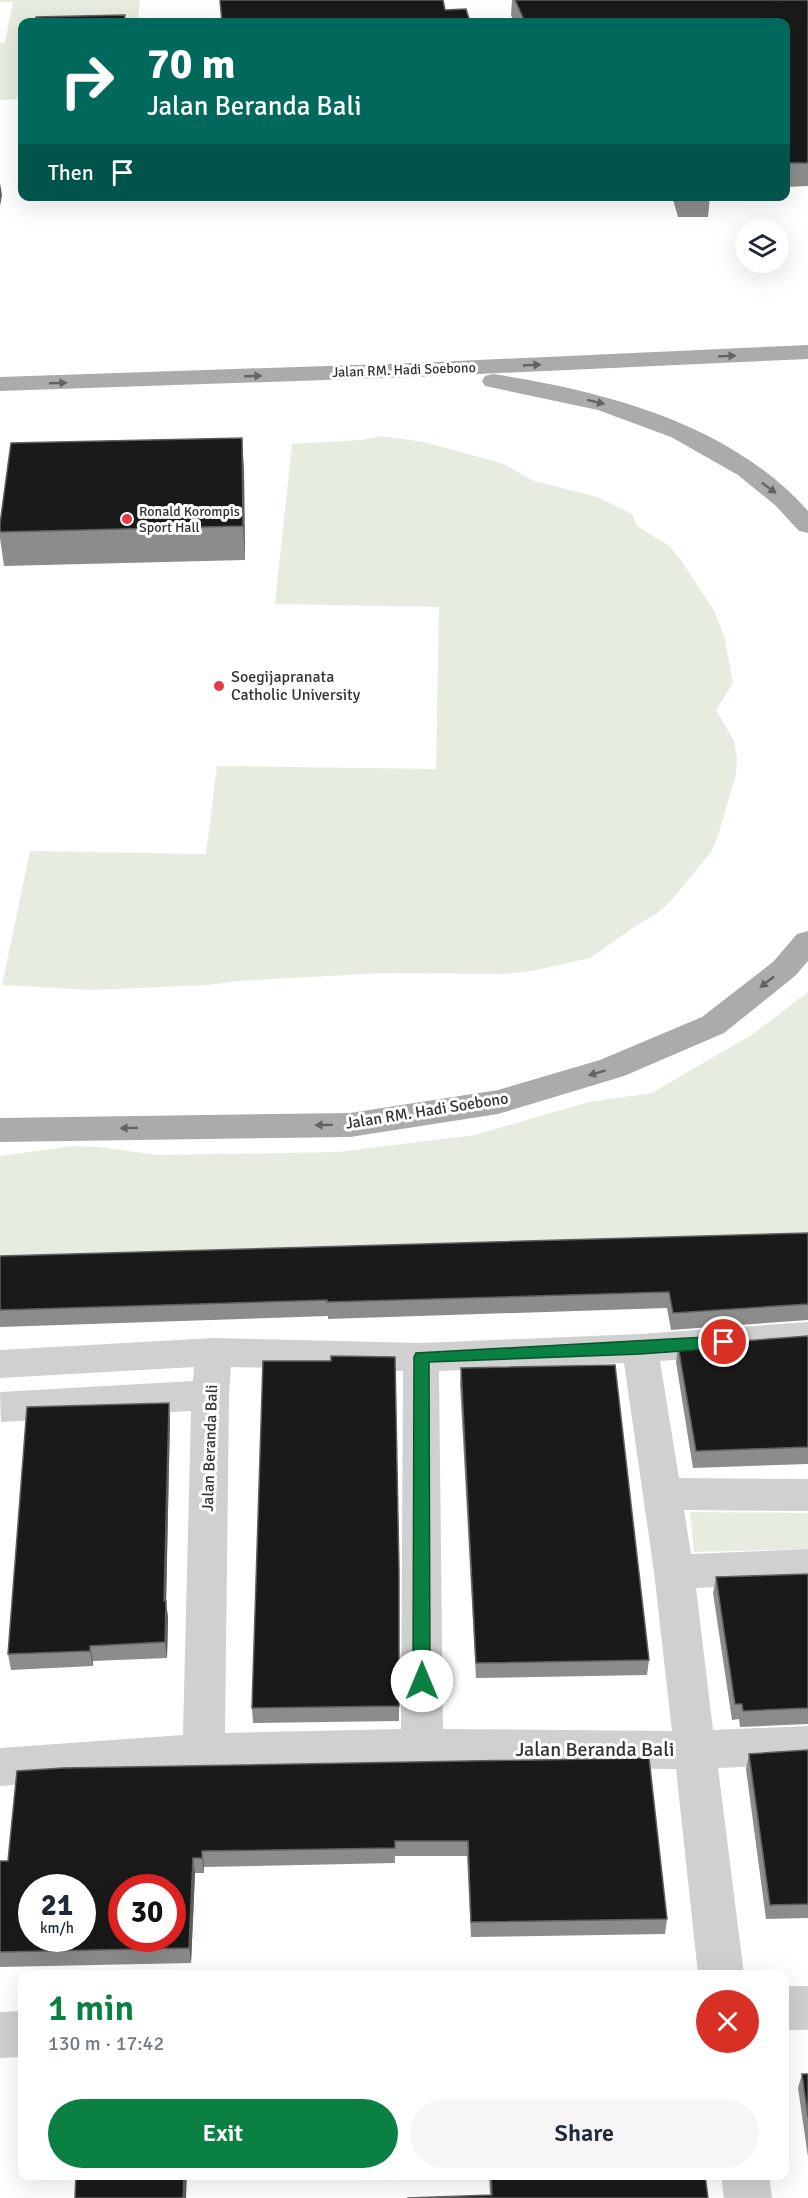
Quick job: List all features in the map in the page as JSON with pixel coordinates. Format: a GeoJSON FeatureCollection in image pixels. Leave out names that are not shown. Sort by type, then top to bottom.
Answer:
{"type":"FeatureCollection","features":[{"type":"Feature","properties":{"kind":"main road","name":"Jalan RM. Hadi Soebono"},"geometry":{"type":"LineString","coordinates":[[0,384],[414,370],[808,352]]}},
{"type":"Feature","properties":{"kind":"main road"},"geometry":{"type":"LineString","coordinates":[[414,370],[527,385],[608,405],[663,426],[737,464],[777,493],[808,526]]}},
{"type":"Feature","properties":{"kind":"main road","name":"Jalan RM. Hadi Soebono"},"geometry":{"type":"LineString","coordinates":[[0,1130],[350,1125],[498,1102],[612,1068],[713,1025],[784,969],[808,940]]}},
{"type":"Feature","properties":{"kind":"street"},"geometry":{"type":"LineString","coordinates":[[0,1412],[2,1364],[214,1352],[421,1357],[640,1348],[808,1336]]}},
{"type":"Feature","properties":{"kind":"street","name":"Jalan Beranda Bali"},"geometry":{"type":"LineString","coordinates":[[640,1348],[674,1572],[720,1970]]}},
{"type":"Feature","properties":{"kind":"street","name":"Jalan Beranda Bali"},"geometry":{"type":"LineString","coordinates":[[204,1753],[210,1395],[214,1352]]}},
{"type":"Feature","properties":{"kind":"street"},"geometry":{"type":"LineString","coordinates":[[421,1357],[422,1748]]}},
{"type":"Feature","properties":{"kind":"street"},"geometry":{"type":"LineString","coordinates":[[1,1407],[210,1395]]}},
{"type":"Feature","properties":{"kind":"street"},"geometry":{"type":"LineString","coordinates":[[662,1494],[808,1495]]}},
{"type":"Feature","properties":{"kind":"street"},"geometry":{"type":"LineString","coordinates":[[674,1572],[808,1566]]}},
{"type":"Feature","properties":{"kind":"street","name":"Jalan Beranda Bali"},"geometry":{"type":"LineString","coordinates":[[0,1767],[204,1753],[422,1748],[696,1750],[808,1745]]}},
{"type":"Feature","properties":{"kind":"street"},"geometry":{"type":"LineString","coordinates":[[789,2008],[808,2008]]}},
{"type":"Feature","properties":{"kind":"street"},"geometry":{"type":"LineString","coordinates":[[0,2035],[18,2034]]}},
{"type":"Feature","properties":{"kind":"street"},"geometry":{"type":"LineString","coordinates":[[746,2180],[748,2198]]}},
{"type":"Feature","properties":{"kind":"shaded area"},"geometry":{"type":"Polygon","coordinates":[[[0,0],[140,0],[138,18],[18,18],[17,99],[0,100],[0,43],[5,43],[13,2],[0,2],[0,0]]]}},
{"type":"Feature","properties":{"kind":"shaded area"},"geometry":{"type":"Polygon","coordinates":[[[381,436],[424,442],[504,464],[534,481],[597,497],[632,514],[637,526],[669,546],[680,559],[715,612],[725,640],[733,683],[716,710],[734,741],[737,757],[736,774],[711,852],[671,901],[656,914],[590,958],[532,971],[504,974],[385,973],[92,990],[2,985],[30,851],[206,854],[217,766],[436,769],[439,607],[275,604],[292,444],[362,440],[381,436]]]}},
{"type":"Feature","properties":{"kind":"shaded area"},"geometry":{"type":"Polygon","coordinates":[[[808,992],[808,1244],[0,1266],[0,1156],[73,1146],[158,1155],[337,1152],[475,1135],[589,1102],[652,1093],[753,1034],[808,992]]]}},
{"type":"Feature","properties":{"kind":"shaded area"},"geometry":{"type":"Polygon","coordinates":[[[690,1512],[808,1513],[808,1549],[694,1552],[690,1512]]]}},
{"type":"Feature","properties":{"kind":"building"},"geometry":{"type":"Polygon","coordinates":[[[220,0],[443,0],[445,10],[466,9],[469,18],[222,18],[220,0]]]}},
{"type":"Feature","properties":{"kind":"building"},"geometry":{"type":"Polygon","coordinates":[[[515,0],[808,0],[808,163],[790,163],[790,18],[523,18],[515,0]]]}},
{"type":"Feature","properties":{"kind":"building"},"geometry":{"type":"Polygon","coordinates":[[[125,15],[125,18],[36,17],[125,15]]]}},
{"type":"Feature","properties":{"kind":"building"},"geometry":{"type":"Polygon","coordinates":[[[242,438],[243,526],[0,532],[11,443],[242,438]]]}},
{"type":"Feature","properties":{"kind":"building"},"geometry":{"type":"Polygon","coordinates":[[[808,1233],[808,1304],[673,1313],[669,1292],[0,1310],[0,1256],[808,1233]]]}},
{"type":"Feature","properties":{"kind":"building"},"geometry":{"type":"Polygon","coordinates":[[[808,1336],[808,1447],[696,1451],[678,1346],[808,1336]]]}},
{"type":"Feature","properties":{"kind":"building"},"geometry":{"type":"Polygon","coordinates":[[[331,1356],[395,1357],[399,1706],[252,1708],[263,1361],[331,1361],[331,1356]]]}},
{"type":"Feature","properties":{"kind":"building"},"geometry":{"type":"Polygon","coordinates":[[[615,1365],[649,1660],[476,1663],[461,1368],[615,1365]]]}},
{"type":"Feature","properties":{"kind":"building"},"geometry":{"type":"Polygon","coordinates":[[[169,1403],[165,1642],[90,1646],[90,1651],[8,1654],[27,1407],[169,1403]]]}},
{"type":"Feature","properties":{"kind":"building"},"geometry":{"type":"Polygon","coordinates":[[[808,1574],[808,1708],[743,1711],[742,1704],[735,1704],[716,1577],[808,1574]]]}},
{"type":"Feature","properties":{"kind":"building"},"geometry":{"type":"Polygon","coordinates":[[[808,1750],[808,1904],[770,1905],[749,1754],[808,1750]]]}},
{"type":"Feature","properties":{"kind":"building"},"geometry":{"type":"Polygon","coordinates":[[[649,1758],[667,1919],[471,1922],[468,1841],[395,1841],[395,1848],[202,1851],[202,1858],[193,1858],[189,1948],[186,1948],[186,1874],[108,1874],[108,1950],[96,1950],[96,1874],[18,1874],[18,1952],[0,1952],[0,1861],[8,1861],[17,1771],[63,1768],[649,1758]]]}},
{"type":"Feature","properties":{"kind":"building"},"geometry":{"type":"Polygon","coordinates":[[[802,2074],[808,2074],[808,2117],[802,2074]]]}},
{"type":"Feature","properties":{"kind":"building"},"geometry":{"type":"Polygon","coordinates":[[[76,2180],[184,2180],[183,2198],[75,2198],[76,2180]]]}},
{"type":"Feature","properties":{"kind":"building"},"geometry":{"type":"Polygon","coordinates":[[[491,2180],[706,2180],[708,2198],[407,2198],[492,2195],[491,2180]]]}},
{"type":"Feature","properties":{"kind":"place","name":"Ronald Korompis Sport Hall"},"geometry":{"type":"Point","coordinates":[127,519]}},
{"type":"Feature","properties":{"kind":"place","name":"Soegijapranata Catholic University"},"geometry":{"type":"Point","coordinates":[219,686]}},
{"type":"Feature","properties":{"kind":"route"},"geometry":{"type":"LineString","coordinates":[[422,1681],[421,1357],[640,1348],[724,1342]]}}]}
